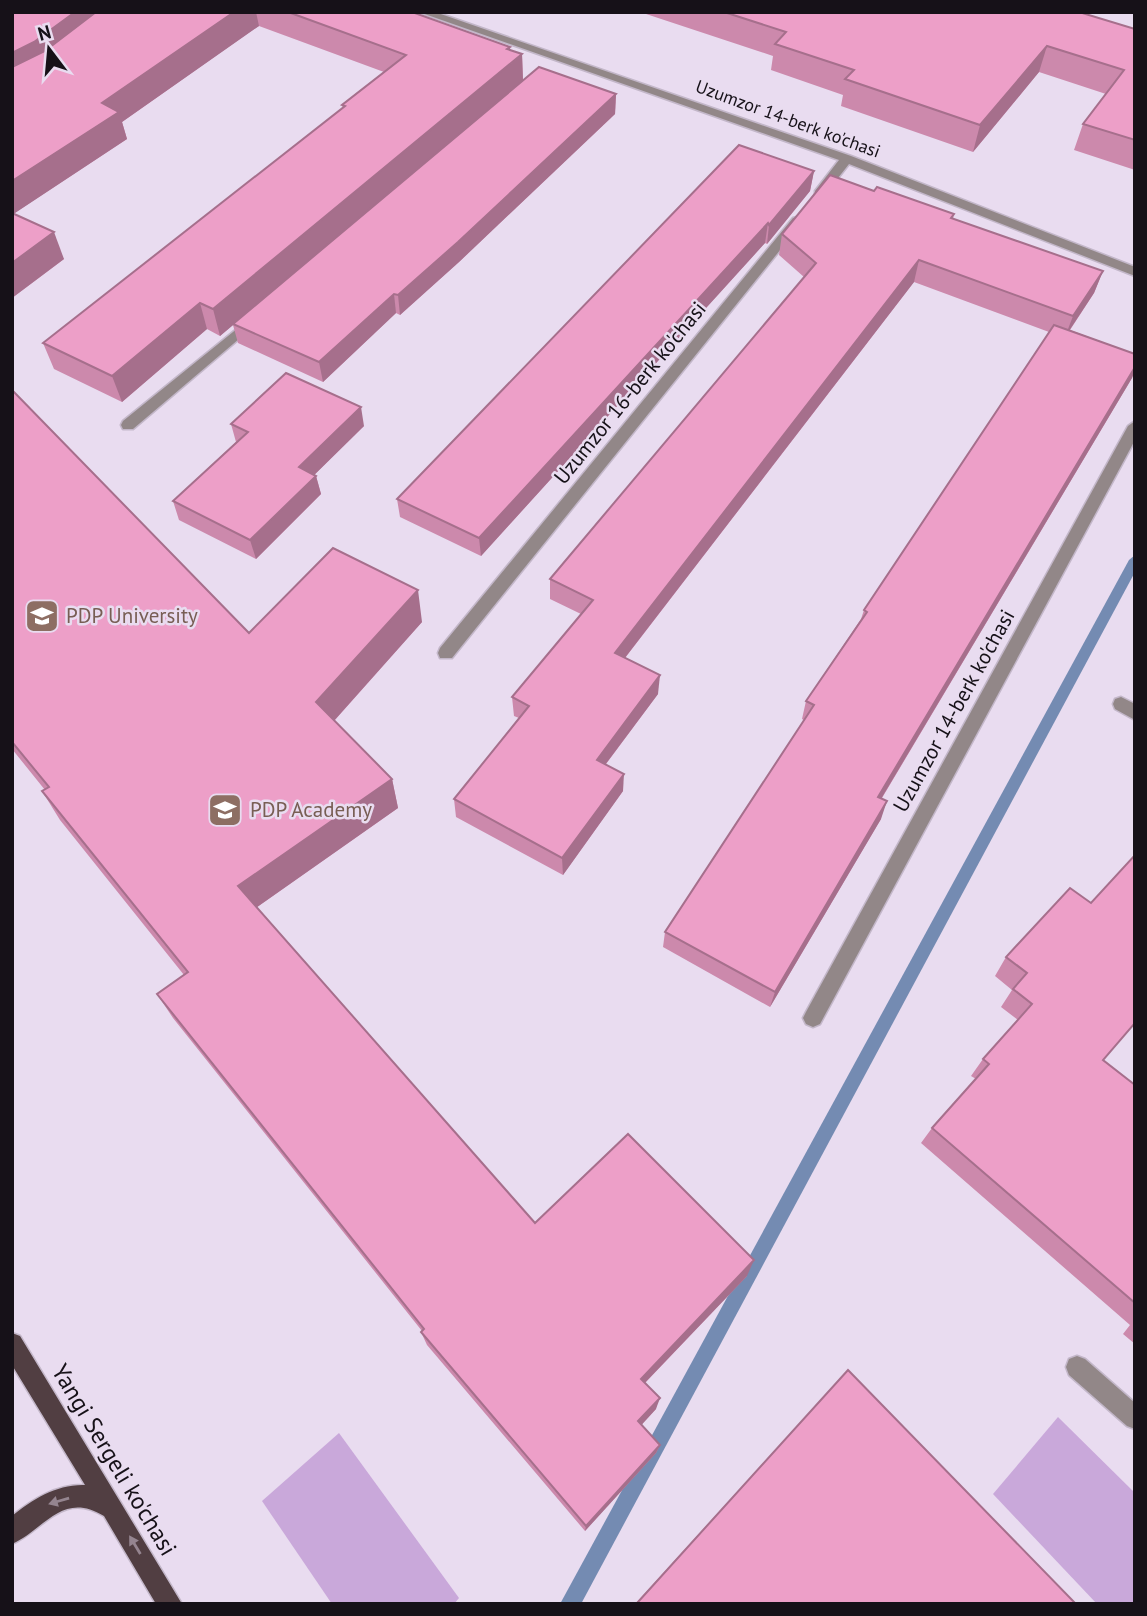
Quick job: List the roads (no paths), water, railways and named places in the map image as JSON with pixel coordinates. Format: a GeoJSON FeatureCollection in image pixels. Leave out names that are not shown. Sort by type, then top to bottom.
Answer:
{"type":"FeatureCollection","features":[{"type":"Feature","properties":{"kind":"main road","name":"Yangi Sergeli ko'chasi"},"geometry":{"type":"LineString","coordinates":[[12,1343],[170,1604]]}},
{"type":"Feature","properties":{"kind":"main road"},"geometry":{"type":"LineString","coordinates":[[12,1532],[28,1516],[50,1503],[71,1498],[93,1498],[113,1509]]}},
{"type":"Feature","properties":{"kind":"street","name":"Uzumzor 14-berk ko'chasi"},"geometry":{"type":"LineString","coordinates":[[424,12],[555,63],[847,159],[1135,272]]}},
{"type":"Feature","properties":{"kind":"street","name":"Uzumzor 16-berk ko'chasi"},"geometry":{"type":"LineString","coordinates":[[446,653],[847,159]]}},
{"type":"Feature","properties":{"kind":"street"},"geometry":{"type":"LineString","coordinates":[[128,425],[265,309]]}},
{"type":"Feature","properties":{"kind":"street","name":"Uzumzor 14-berk ko'chasi"},"geometry":{"type":"LineString","coordinates":[[813,1018],[1135,426]]}},
{"type":"Feature","properties":{"kind":"street"},"geometry":{"type":"LineString","coordinates":[[1077,1367],[1135,1418]]}},
{"type":"Feature","properties":{"kind":"waterway"},"geometry":{"type":"LineString","coordinates":[[570,1604],[1135,560]]}},
{"type":"Feature","properties":{"kind":"place","name":"PDP University"},"geometry":{"type":"Point","coordinates":[42,616]}},
{"type":"Feature","properties":{"kind":"place","name":"PDP Academy"},"geometry":{"type":"Point","coordinates":[225,810]}}]}
